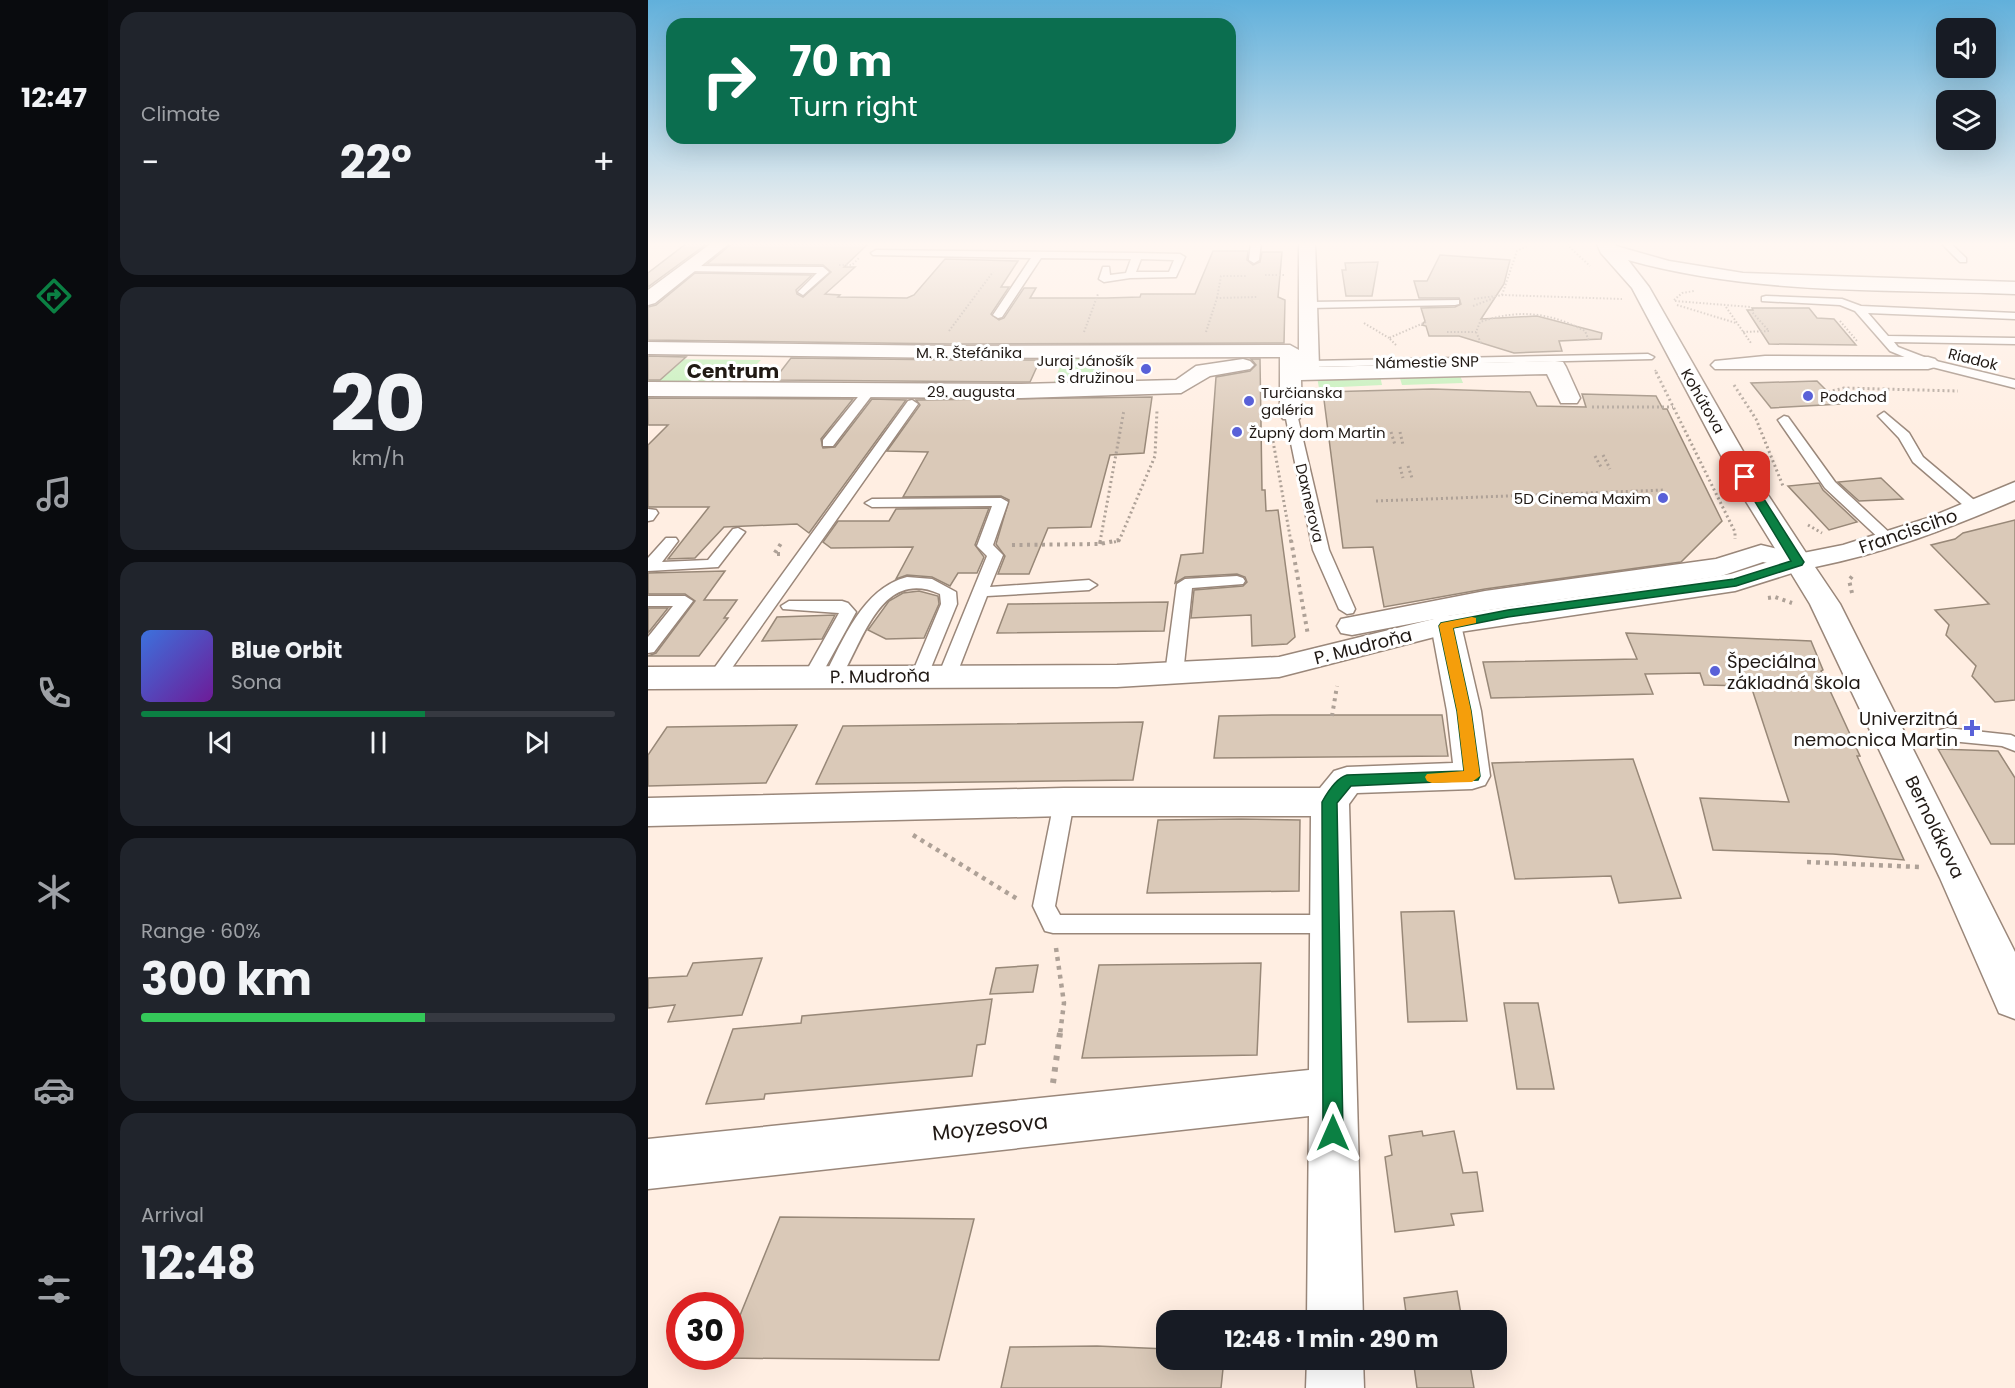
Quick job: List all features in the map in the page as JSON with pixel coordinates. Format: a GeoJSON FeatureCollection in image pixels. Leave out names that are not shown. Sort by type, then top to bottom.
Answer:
{"type":"FeatureCollection","features":[{"type":"Feature","properties":{"kind":"street"},"geometry":{"type":"LineString","coordinates":[[1294,370],[1309,307]]}},
{"type":"Feature","properties":{"kind":"street","name":"Kohútova"},"geometry":{"type":"LineString","coordinates":[[1665,307],[1755,495],[1798,562]]}},
{"type":"Feature","properties":{"kind":"street","name":"M. R. Štefánika"},"geometry":{"type":"LineString","coordinates":[[648,348],[1205,352]]}},
{"type":"Feature","properties":{"kind":"street"},"geometry":{"type":"LineString","coordinates":[[1073,390],[1077,370],[1085,352]]}},
{"type":"Feature","properties":{"kind":"street","name":"29. augusta"},"geometry":{"type":"LineString","coordinates":[[648,389],[1073,390],[1181,386],[1205,352],[1244,365],[1390,380],[1566,391]]}},
{"type":"Feature","properties":{"kind":"street"},"geometry":{"type":"LineString","coordinates":[[1722,365],[1765,362],[1928,363]]}},
{"type":"Feature","properties":{"kind":"street","name":"Daxnerova"},"geometry":{"type":"LineString","coordinates":[[1291,414],[1294,370]]}},
{"type":"Feature","properties":{"kind":"street","name":"Francisciho"},"geometry":{"type":"LineString","coordinates":[[1798,562],[1848,552],[1938,524],[2015,490]]}},
{"type":"Feature","properties":{"kind":"street","name":"P. Mudroňa"},"geometry":{"type":"LineString","coordinates":[[648,678],[1174,674],[1279,667],[1354,627],[1485,600],[1721,567],[1761,553],[1798,562]]}},
{"type":"Feature","properties":{"kind":"street","name":"P. Mudroňa"},"geometry":{"type":"LineString","coordinates":[[1354,627],[1446,626],[1508,614],[1736,582],[1798,562]]}},
{"type":"Feature","properties":{"kind":"street","name":"Bernolákova"},"geometry":{"type":"LineString","coordinates":[[1798,562],[1825,604],[1960,879],[2015,999]]}},
{"type":"Feature","properties":{"kind":"street"},"geometry":{"type":"LineString","coordinates":[[648,812],[1338,791],[1472,776],[1464,711],[1446,626]]}},
{"type":"Feature","properties":{"kind":"street"},"geometry":{"type":"LineString","coordinates":[[1335,1310],[1333,924],[1338,791]]}},
{"type":"Feature","properties":{"kind":"street","name":"Moyzesova"},"geometry":{"type":"LineString","coordinates":[[648,1164],[1299,1093],[1333,1093]]}},
{"type":"Feature","properties":{"kind":"street"},"geometry":{"type":"LineString","coordinates":[[1335,1370],[1335,1388]]}},
{"type":"Feature","properties":{"kind":"lane"},"geometry":{"type":"LineString","coordinates":[[998,315],[1003,307]]}},
{"type":"Feature","properties":{"kind":"lane"},"geometry":{"type":"LineString","coordinates":[[1854,307],[1859,309],[2015,316]]}},
{"type":"Feature","properties":{"kind":"lane","name":"Riadok"},"geometry":{"type":"LineString","coordinates":[[1859,309],[1894,349],[1928,363],[2015,384]]}},
{"type":"Feature","properties":{"kind":"lane"},"geometry":{"type":"LineString","coordinates":[[1885,339],[2015,341]]}},
{"type":"Feature","properties":{"kind":"lane","name":"Námestie SNP"},"geometry":{"type":"LineString","coordinates":[[1294,370],[1423,362],[1650,361]]}},
{"type":"Feature","properties":{"kind":"lane"},"geometry":{"type":"LineString","coordinates":[[828,443],[870,390]]}},
{"type":"Feature","properties":{"kind":"lane"},"geometry":{"type":"LineString","coordinates":[[716,678],[912,404]]}},
{"type":"Feature","properties":{"kind":"lane","name":"Daxnerova"},"geometry":{"type":"LineString","coordinates":[[1291,414],[1295,441],[1321,550],[1354,627]]}},
{"type":"Feature","properties":{"kind":"lane"},"geometry":{"type":"LineString","coordinates":[[1884,416],[1904,436],[1918,459],[1975,508]]}},
{"type":"Feature","properties":{"kind":"lane"},"geometry":{"type":"LineString","coordinates":[[1784,420],[1806,459],[1849,508],[1888,539]]}},
{"type":"Feature","properties":{"kind":"lane"},"geometry":{"type":"LineString","coordinates":[[872,503],[1001,502],[985,546],[995,555],[980,592],[933,676]]}},
{"type":"Feature","properties":{"kind":"lane"},"geometry":{"type":"LineString","coordinates":[[671,540],[649,567],[710,568],[738,532]]}},
{"type":"Feature","properties":{"kind":"lane"},"geometry":{"type":"LineString","coordinates":[[1174,674],[1185,584],[1237,581]]}},
{"type":"Feature","properties":{"kind":"lane"},"geometry":{"type":"LineString","coordinates":[[822,677],[880,596],[894,588],[924,582],[937,585],[948,592],[949,604],[933,676]]}},
{"type":"Feature","properties":{"kind":"lane"},"geometry":{"type":"LineString","coordinates":[[980,592],[1089,585]]}},
{"type":"Feature","properties":{"kind":"lane"},"geometry":{"type":"LineString","coordinates":[[648,601],[689,596],[648,648]]}},
{"type":"Feature","properties":{"kind":"lane"},"geometry":{"type":"LineString","coordinates":[[789,606],[842,606],[848,612],[822,677]]}},
{"type":"Feature","properties":{"kind":"lane"},"geometry":{"type":"LineString","coordinates":[[1947,735],[2004,740],[2015,744]]}},
{"type":"Feature","properties":{"kind":"lane"},"geometry":{"type":"LineString","coordinates":[[1064,801],[1048,915],[1333,924]]}},
{"type":"Feature","properties":{"kind":"path"},"geometry":{"type":"LineString","coordinates":[[950,330],[967,307]]}},
{"type":"Feature","properties":{"kind":"path"},"geometry":{"type":"LineString","coordinates":[[1085,352],[1097,307]]}},
{"type":"Feature","properties":{"kind":"path"},"geometry":{"type":"LineString","coordinates":[[1205,352],[1215,307]]}},
{"type":"Feature","properties":{"kind":"path"},"geometry":{"type":"LineString","coordinates":[[1673,307],[1680,314]]}},
{"type":"Feature","properties":{"kind":"path"},"geometry":{"type":"LineString","coordinates":[[1696,307],[1737,323]]}},
{"type":"Feature","properties":{"kind":"path"},"geometry":{"type":"LineString","coordinates":[[1725,307],[1765,362]]}},
{"type":"Feature","properties":{"kind":"path"},"geometry":{"type":"LineString","coordinates":[[1743,332],[1769,331],[1747,307]]}},
{"type":"Feature","properties":{"kind":"path"},"geometry":{"type":"LineString","coordinates":[[1484,349],[1476,332],[1480,322],[1499,315],[1524,311],[1565,319],[1585,331],[1589,342],[1580,342]]}},
{"type":"Feature","properties":{"kind":"path"},"geometry":{"type":"LineString","coordinates":[[1423,362],[1417,349],[1397,346],[1389,338],[1432,320]]}},
{"type":"Feature","properties":{"kind":"path"},"geometry":{"type":"LineString","coordinates":[[1447,332],[1476,332]]}},
{"type":"Feature","properties":{"kind":"path"},"geometry":{"type":"LineString","coordinates":[[1650,361],[1736,532],[1734,544]]}},
{"type":"Feature","properties":{"kind":"path"},"geometry":{"type":"LineString","coordinates":[[1722,365],[1756,419],[1784,489]]}},
{"type":"Feature","properties":{"kind":"path"},"geometry":{"type":"LineString","coordinates":[[1827,392],[1844,388],[1968,391]]}},
{"type":"Feature","properties":{"kind":"path"},"geometry":{"type":"LineString","coordinates":[[1566,391],[1574,407],[1673,407]]}},
{"type":"Feature","properties":{"kind":"path"},"geometry":{"type":"LineString","coordinates":[[1100,544],[1124,410]]}},
{"type":"Feature","properties":{"kind":"path"},"geometry":{"type":"LineString","coordinates":[[985,546],[1100,544],[1119,541],[1155,456],[1157,410]]}},
{"type":"Feature","properties":{"kind":"path"},"geometry":{"type":"LineString","coordinates":[[1272,432],[1309,638]]}},
{"type":"Feature","properties":{"kind":"path"},"geometry":{"type":"LineString","coordinates":[[1391,432],[1395,445]]}},
{"type":"Feature","properties":{"kind":"path"},"geometry":{"type":"LineString","coordinates":[[1400,432],[1403,445]]}},
{"type":"Feature","properties":{"kind":"path"},"geometry":{"type":"LineString","coordinates":[[1603,455],[1610,469]]}},
{"type":"Feature","properties":{"kind":"path"},"geometry":{"type":"LineString","coordinates":[[1595,456],[1602,470]]}},
{"type":"Feature","properties":{"kind":"path"},"geometry":{"type":"LineString","coordinates":[[1408,466],[1412,478]]}},
{"type":"Feature","properties":{"kind":"path"},"geometry":{"type":"LineString","coordinates":[[1400,467],[1402,478]]}},
{"type":"Feature","properties":{"kind":"path"},"geometry":{"type":"LineString","coordinates":[[1377,501],[1665,490]]}},
{"type":"Feature","properties":{"kind":"path"},"geometry":{"type":"LineString","coordinates":[[1803,518],[1809,527],[1829,533]]}},
{"type":"Feature","properties":{"kind":"path"},"geometry":{"type":"LineString","coordinates":[[1332,716],[1337,686]]}},
{"type":"Feature","properties":{"kind":"path"},"geometry":{"type":"LineString","coordinates":[[891,806],[909,833],[1048,915],[1064,1003],[1051,1092]]}},
{"type":"Feature","properties":{"kind":"path"},"geometry":{"type":"LineString","coordinates":[[1807,862],[1920,867]]}},
{"type":"Feature","properties":{"kind":"green space"},"geometry":{"type":"Polygon","coordinates":[[[648,359],[761,360],[737,383],[648,382],[648,359]]]}},
{"type":"Feature","properties":{"kind":"green space"},"geometry":{"type":"Polygon","coordinates":[[[1063,359],[1104,359],[1097,381],[1054,382],[1063,359]]]}},
{"type":"Feature","properties":{"kind":"green space"},"geometry":{"type":"Polygon","coordinates":[[[1459,373],[1463,383],[1402,385],[1399,375],[1459,373]]]}},
{"type":"Feature","properties":{"kind":"green space"},"geometry":{"type":"Polygon","coordinates":[[[1380,375],[1382,385],[1319,388],[1317,377],[1380,375]]]}},
{"type":"Feature","properties":{"kind":"building"},"geometry":{"type":"Polygon","coordinates":[[[648,307],[996,307],[991,314],[999,320],[1004,318],[1011,307],[1285,307],[1284,343],[954,344],[648,340],[648,307]]]}},
{"type":"Feature","properties":{"kind":"building"},"geometry":{"type":"Polygon","coordinates":[[[1489,307],[1481,319],[1537,316],[1602,333],[1601,339],[1559,341],[1562,351],[1514,353],[1459,336],[1429,336],[1426,326],[1422,325],[1425,321],[1421,308],[1489,307]]]}},
{"type":"Feature","properties":{"kind":"building"},"geometry":{"type":"Polygon","coordinates":[[[1752,308],[1809,308],[1817,318],[1834,319],[1856,345],[1769,344],[1747,310],[1753,310],[1752,308]]]}},
{"type":"Feature","properties":{"kind":"building"},"geometry":{"type":"Polygon","coordinates":[[[648,356],[686,357],[660,380],[648,380],[648,356]]]}},
{"type":"Feature","properties":{"kind":"building"},"geometry":{"type":"Polygon","coordinates":[[[791,358],[1040,360],[1030,382],[774,380],[791,358]]]}},
{"type":"Feature","properties":{"kind":"building"},"geometry":{"type":"Polygon","coordinates":[[[1251,359],[1260,359],[1262,490],[1265,490],[1266,511],[1278,510],[1295,637],[1287,644],[1252,646],[1251,615],[1191,618],[1194,590],[1243,586],[1247,582],[1245,577],[1237,574],[1185,577],[1175,583],[1181,555],[1203,553],[1216,377],[1250,371],[1256,365],[1251,359]]]}},
{"type":"Feature","properties":{"kind":"building","name":"Podchod"},"geometry":{"type":"Polygon","coordinates":[[[1817,381],[1840,404],[1771,408],[1751,383],[1817,381]]]}},
{"type":"Feature","properties":{"kind":"building"},"geometry":{"type":"Polygon","coordinates":[[[1432,389],[1530,392],[1537,406],[1586,407],[1582,394],[1656,396],[1663,409],[1667,409],[1722,521],[1681,562],[1485,589],[1384,607],[1373,547],[1343,548],[1323,392],[1432,389]]]}},
{"type":"Feature","properties":{"kind":"building"},"geometry":{"type":"Polygon","coordinates":[[[1152,397],[1144,453],[1110,455],[1091,527],[1048,528],[1029,574],[998,574],[1005,556],[996,544],[1009,500],[1001,496],[903,497],[928,452],[887,451],[920,405],[916,400],[1152,397]]]}},
{"type":"Feature","properties":{"kind":"building"},"geometry":{"type":"Polygon","coordinates":[[[648,398],[853,399],[821,439],[823,448],[835,447],[872,399],[906,400],[809,533],[797,524],[724,527],[695,558],[668,559],[709,507],[648,507],[648,445],[668,425],[648,425],[648,398]]]}},
{"type":"Feature","properties":{"kind":"building"},"geometry":{"type":"Polygon","coordinates":[[[1881,478],[1903,499],[1859,501],[1838,482],[1881,478]]]}},
{"type":"Feature","properties":{"kind":"building"},"geometry":{"type":"Polygon","coordinates":[[[1819,483],[1823,490],[1857,522],[1829,530],[1788,486],[1819,483]]]}},
{"type":"Feature","properties":{"kind":"building"},"geometry":{"type":"Polygon","coordinates":[[[989,508],[975,545],[984,557],[977,573],[958,573],[950,586],[932,577],[907,575],[896,579],[913,547],[831,548],[823,542],[838,521],[889,521],[896,509],[989,508]]]}},
{"type":"Feature","properties":{"kind":"building"},"geometry":{"type":"Polygon","coordinates":[[[2015,520],[2015,700],[1995,702],[1972,676],[1976,666],[1946,635],[1949,625],[1935,610],[1989,604],[1931,545],[1955,539],[1963,533],[2015,520]]]}},
{"type":"Feature","properties":{"kind":"building"},"geometry":{"type":"Polygon","coordinates":[[[725,571],[704,600],[737,600],[724,618],[728,618],[699,656],[648,656],[656,653],[695,601],[685,594],[648,594],[648,573],[725,571]]]}},
{"type":"Feature","properties":{"kind":"building"},"geometry":{"type":"Polygon","coordinates":[[[919,591],[938,596],[939,604],[924,638],[886,639],[868,630],[889,601],[903,593],[919,591]]]}},
{"type":"Feature","properties":{"kind":"building"},"geometry":{"type":"Polygon","coordinates":[[[1168,602],[1164,631],[997,633],[1008,604],[1168,602]]]}},
{"type":"Feature","properties":{"kind":"building"},"geometry":{"type":"Polygon","coordinates":[[[648,608],[668,608],[648,633],[648,608]]]}},
{"type":"Feature","properties":{"kind":"building"},"geometry":{"type":"Polygon","coordinates":[[[835,615],[822,639],[762,641],[777,617],[835,615]]]}},
{"type":"Feature","properties":{"kind":"building"},"geometry":{"type":"Polygon","coordinates":[[[1626,633],[1811,641],[1823,670],[1821,671],[1860,756],[1857,756],[1904,860],[1833,854],[1713,850],[1700,798],[1789,802],[1751,686],[1704,685],[1700,673],[1645,674],[1653,694],[1491,698],[1483,662],[1637,659],[1626,633]]]}},
{"type":"Feature","properties":{"kind":"building"},"geometry":{"type":"Polygon","coordinates":[[[1442,715],[1448,756],[1214,758],[1219,716],[1442,715]]]}},
{"type":"Feature","properties":{"kind":"building"},"geometry":{"type":"Polygon","coordinates":[[[1143,722],[1133,780],[816,784],[843,726],[1143,722]]]}},
{"type":"Feature","properties":{"kind":"building"},"geometry":{"type":"Polygon","coordinates":[[[797,725],[766,783],[648,786],[648,755],[667,727],[797,725]]]}},
{"type":"Feature","properties":{"kind":"building"},"geometry":{"type":"Polygon","coordinates":[[[1938,749],[1998,751],[2015,778],[2015,844],[1991,844],[1938,749]]]}},
{"type":"Feature","properties":{"kind":"building"},"geometry":{"type":"Polygon","coordinates":[[[1633,759],[1681,898],[1619,903],[1611,876],[1515,879],[1492,763],[1633,759]]]}},
{"type":"Feature","properties":{"kind":"building"},"geometry":{"type":"Polygon","coordinates":[[[1158,820],[1300,820],[1299,891],[1147,893],[1158,820]]]}},
{"type":"Feature","properties":{"kind":"building"},"geometry":{"type":"Polygon","coordinates":[[[1454,911],[1467,1021],[1408,1022],[1401,912],[1454,911]]]}},
{"type":"Feature","properties":{"kind":"building"},"geometry":{"type":"Polygon","coordinates":[[[762,958],[742,1015],[668,1022],[675,1005],[648,1008],[648,978],[687,976],[693,963],[762,958]]]}},
{"type":"Feature","properties":{"kind":"building"},"geometry":{"type":"Polygon","coordinates":[[[1261,963],[1257,1055],[1082,1058],[1099,965],[1261,963]]]}},
{"type":"Feature","properties":{"kind":"building"},"geometry":{"type":"Polygon","coordinates":[[[1038,965],[1033,992],[990,994],[996,968],[1038,965]]]}},
{"type":"Feature","properties":{"kind":"building"},"geometry":{"type":"Polygon","coordinates":[[[992,999],[985,1044],[977,1045],[972,1076],[765,1094],[764,1099],[706,1104],[733,1029],[801,1023],[802,1016],[992,999]]]}},
{"type":"Feature","properties":{"kind":"building"},"geometry":{"type":"Polygon","coordinates":[[[1504,1003],[1538,1003],[1554,1089],[1517,1089],[1504,1003]]]}},
{"type":"Feature","properties":{"kind":"building"},"geometry":{"type":"Polygon","coordinates":[[[1422,1131],[1423,1136],[1454,1131],[1463,1173],[1477,1172],[1483,1211],[1451,1214],[1454,1225],[1395,1232],[1385,1157],[1392,1155],[1389,1136],[1422,1131]]]}},
{"type":"Feature","properties":{"kind":"building"},"geometry":{"type":"Polygon","coordinates":[[[780,1217],[974,1219],[939,1360],[744,1358],[744,1306],[780,1217]]]}},
{"type":"Feature","properties":{"kind":"building"},"geometry":{"type":"Polygon","coordinates":[[[1457,1291],[1460,1310],[1406,1310],[1404,1298],[1457,1291]]]}},
{"type":"Feature","properties":{"kind":"building"},"geometry":{"type":"Polygon","coordinates":[[[1097,1346],[1156,1349],[1156,1370],[1223,1370],[1221,1388],[1001,1388],[1010,1347],[1097,1346]]]}},
{"type":"Feature","properties":{"kind":"building"},"geometry":{"type":"Polygon","coordinates":[[[1415,1370],[1471,1370],[1474,1388],[1417,1388],[1415,1370]]]}},
{"type":"Feature","properties":{"kind":"slow traffic"},"geometry":{"type":"LineString","coordinates":[[1432,777],[1472,776],[1464,711],[1446,626],[1472,620]]}},
{"type":"Feature","properties":{"kind":"place","name":"Juraj Jánošík s družinou"},"geometry":{"type":"Point","coordinates":[1146,369]}},
{"type":"Feature","properties":{"kind":"place","name":"Podchod"},"geometry":{"type":"Point","coordinates":[1808,396]}},
{"type":"Feature","properties":{"kind":"place","name":"Turčianska galéria"},"geometry":{"type":"Point","coordinates":[1249,401]}},
{"type":"Feature","properties":{"kind":"place","name":"Župný dom Martin"},"geometry":{"type":"Point","coordinates":[1237,432]}},
{"type":"Feature","properties":{"kind":"place","name":"5D Cinema Maxim"},"geometry":{"type":"Point","coordinates":[1663,498]}},
{"type":"Feature","properties":{"kind":"place","name":"Špeciálna základná škola"},"geometry":{"type":"Point","coordinates":[1715,671]}},
{"type":"Feature","properties":{"kind":"place","name":"Univerzitná nemocnica Martin"},"geometry":{"type":"Point","coordinates":[1972,728]}},
{"type":"Feature","properties":{"kind":"district","name":"Centrum"},"geometry":{"type":"Point","coordinates":[733,371]}},
{"type":"Feature","properties":{"kind":"route"},"geometry":{"type":"LineString","coordinates":[[1333,1133],[1333,924],[1330,802],[1347,780],[1472,776],[1464,711],[1446,626],[1508,614],[1736,582],[1798,562],[1745,477]]}}]}
